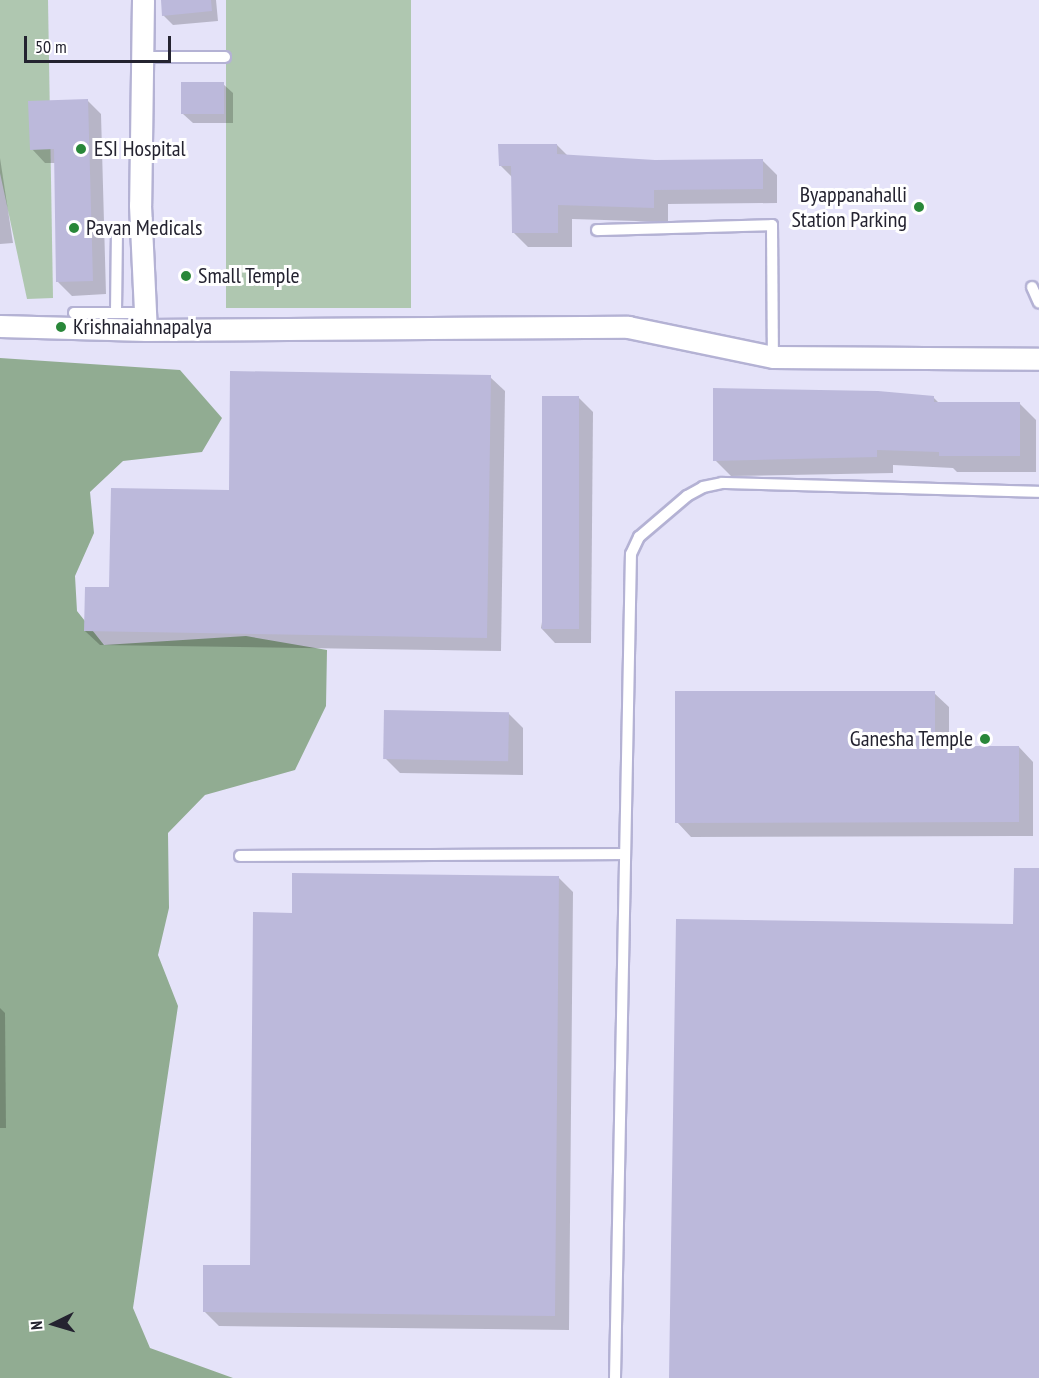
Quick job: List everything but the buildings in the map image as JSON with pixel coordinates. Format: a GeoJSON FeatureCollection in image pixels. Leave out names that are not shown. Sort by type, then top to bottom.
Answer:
{"type":"FeatureCollection","features":[{"type":"Feature","properties":{"kind":"street"},"geometry":{"type":"LineString","coordinates":[[143,0],[140,205],[146,321]]}},
{"type":"Feature","properties":{"kind":"street"},"geometry":{"type":"LineString","coordinates":[[0,326],[146,321],[628,327],[773,357],[1039,359]]}},
{"type":"Feature","properties":{"kind":"lane"},"geometry":{"type":"LineString","coordinates":[[142,57],[225,57]]}},
{"type":"Feature","properties":{"kind":"lane"},"geometry":{"type":"LineString","coordinates":[[597,230],[772,225],[773,357]]}},
{"type":"Feature","properties":{"kind":"lane"},"geometry":{"type":"LineString","coordinates":[[116,312],[117,231]]}},
{"type":"Feature","properties":{"kind":"lane"},"geometry":{"type":"LineString","coordinates":[[1032,287],[1039,303]]}},
{"type":"Feature","properties":{"kind":"lane"},"geometry":{"type":"LineString","coordinates":[[74,313],[116,312],[146,321]]}},
{"type":"Feature","properties":{"kind":"lane"},"geometry":{"type":"LineString","coordinates":[[615,1378],[631,554],[639,537],[687,496],[722,483],[1039,492]]}},
{"type":"Feature","properties":{"kind":"lane"},"geometry":{"type":"LineString","coordinates":[[240,856],[625,854]]}},
{"type":"Feature","properties":{"kind":"green space"},"geometry":{"type":"Polygon","coordinates":[[[0,0],[48,0],[53,298],[27,299],[0,173],[0,0]]]}},
{"type":"Feature","properties":{"kind":"green space"},"geometry":{"type":"Polygon","coordinates":[[[226,0],[411,0],[411,308],[226,308],[226,0]]]}},
{"type":"Feature","properties":{"kind":"green space"},"geometry":{"type":"Polygon","coordinates":[[[0,358],[180,370],[222,418],[202,452],[123,461],[90,492],[94,533],[75,576],[77,611],[104,645],[246,636],[327,650],[326,706],[295,770],[205,795],[168,833],[169,908],[158,955],[178,1006],[133,1308],[150,1348],[233,1378],[0,1378],[0,358]]]}},
{"type":"Feature","properties":{"kind":"place","name":"ESI Hospital"},"geometry":{"type":"Point","coordinates":[81,149]}},
{"type":"Feature","properties":{"kind":"place","name":"Byappanahalli Station Parking"},"geometry":{"type":"Point","coordinates":[919,207]}},
{"type":"Feature","properties":{"kind":"place","name":"Pavan Medicals"},"geometry":{"type":"Point","coordinates":[74,228]}},
{"type":"Feature","properties":{"kind":"place","name":"Small Temple"},"geometry":{"type":"Point","coordinates":[186,276]}},
{"type":"Feature","properties":{"kind":"place","name":"Krishnaiahnapalya"},"geometry":{"type":"Point","coordinates":[61,327]}},
{"type":"Feature","properties":{"kind":"place","name":"Ganesha Temple"},"geometry":{"type":"Point","coordinates":[985,739]}}]}
